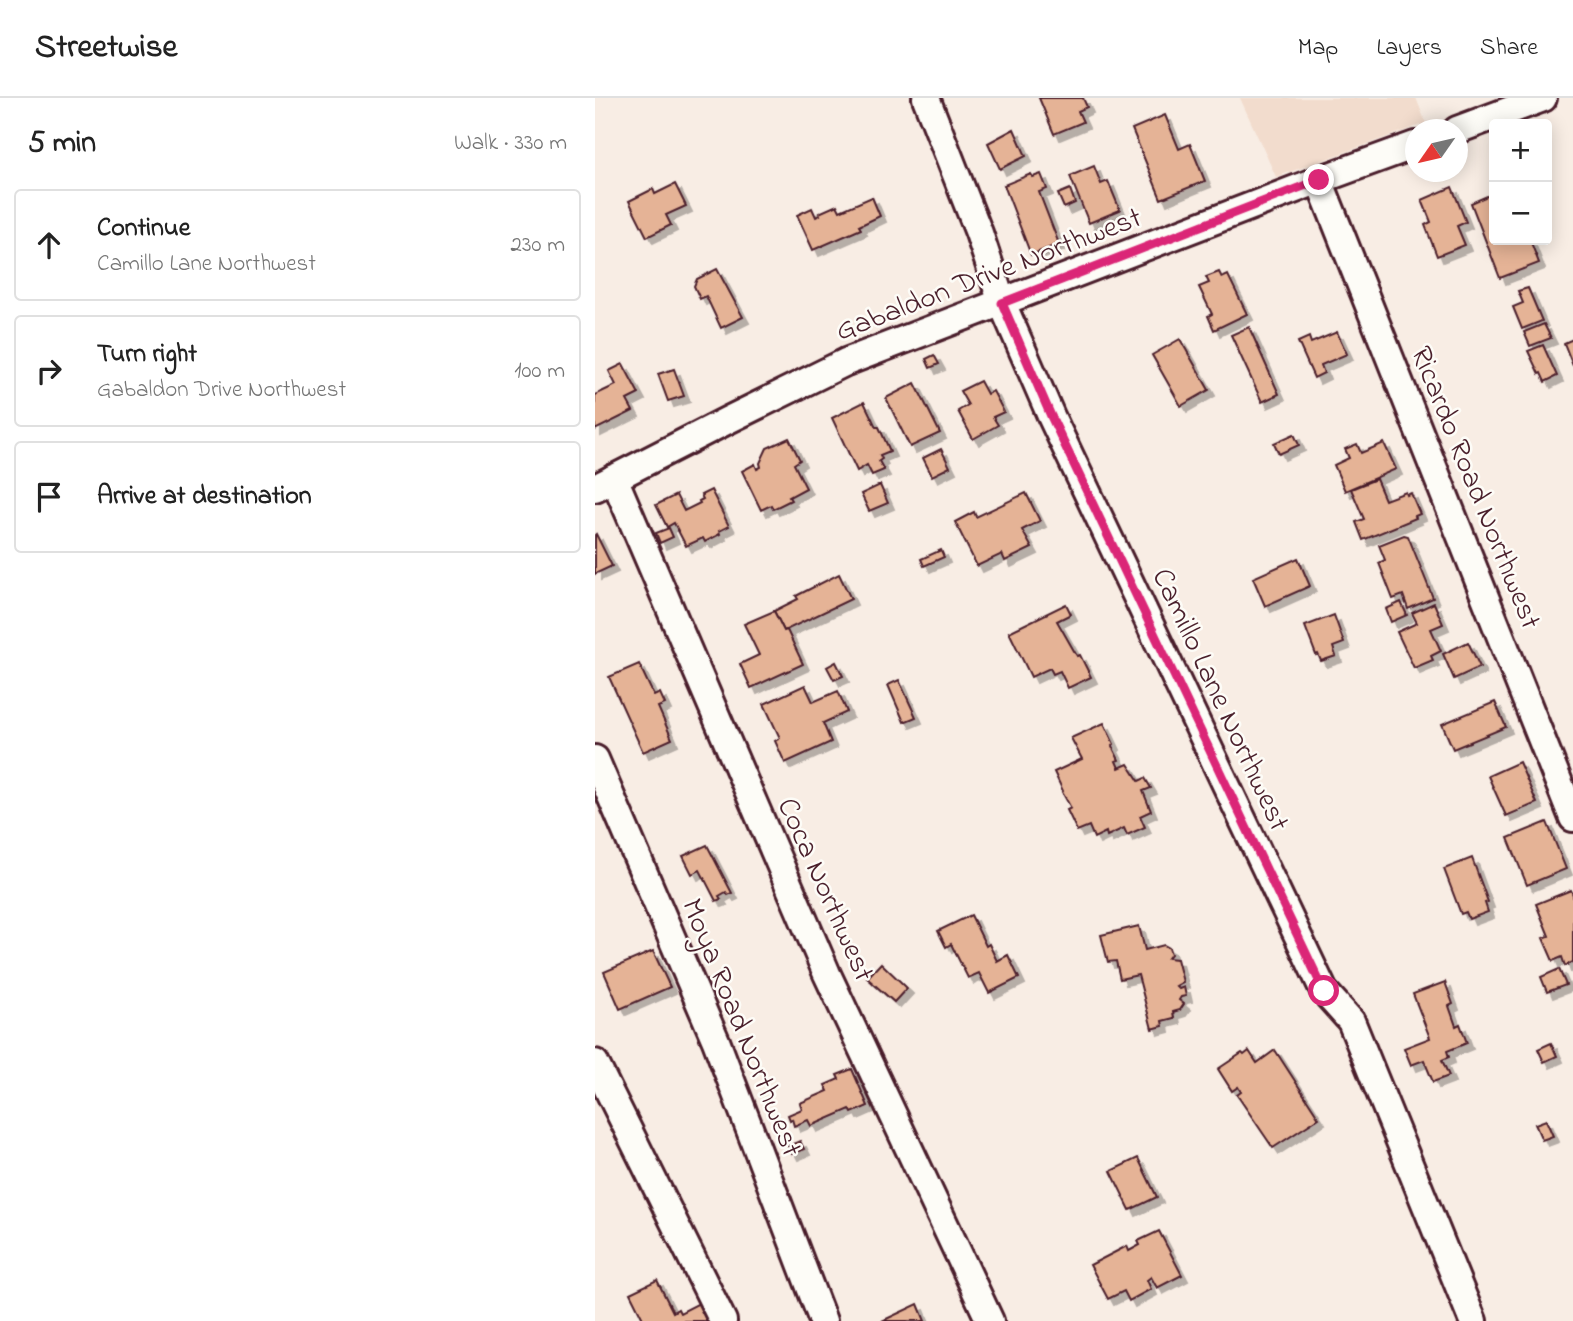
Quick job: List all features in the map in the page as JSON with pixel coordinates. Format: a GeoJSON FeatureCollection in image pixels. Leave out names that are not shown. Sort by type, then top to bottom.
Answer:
{"type":"FeatureCollection","features":[{"type":"Feature","properties":{"kind":"street","name":"Camillo Lane Northwest"},"geometry":{"type":"LineString","coordinates":[[926,98],[979,233],[1002,303],[1051,416],[1324,991],[1351,1021],[1473,1321]]}},
{"type":"Feature","properties":{"kind":"street"},"geometry":{"type":"LineString","coordinates":[[1468,125],[1512,103],[1543,98]]}},
{"type":"Feature","properties":{"kind":"street","name":"Gabaldon Drive Northwest"},"geometry":{"type":"LineString","coordinates":[[604,483],[846,362],[1405,149]]}},
{"type":"Feature","properties":{"kind":"street","name":"Ricardo Road Northwest"},"geometry":{"type":"LineString","coordinates":[[1319,180],[1573,818]]}},
{"type":"Feature","properties":{"kind":"street","name":"Coca Northwest"},"geometry":{"type":"LineString","coordinates":[[604,483],[827,974],[990,1321]]}},
{"type":"Feature","properties":{"kind":"street","name":"Moya Road Northwest"},"geometry":{"type":"LineString","coordinates":[[595,759],[716,1041],[823,1321]]}},
{"type":"Feature","properties":{"kind":"street"},"geometry":{"type":"LineString","coordinates":[[595,1063],[723,1321]]}},
{"type":"Feature","properties":{"kind":"shaded area"},"geometry":{"type":"Polygon","coordinates":[[[1240,98],[1416,98],[1424,119],[1405,119],[1405,131],[1276,177],[1240,98]]]}},
{"type":"Feature","properties":{"kind":"building"},"geometry":{"type":"Polygon","coordinates":[[[1039,98],[1083,98],[1087,107],[1078,111],[1083,122],[1054,134],[1039,98]]]}},
{"type":"Feature","properties":{"kind":"building"},"geometry":{"type":"Polygon","coordinates":[[[1165,115],[1179,149],[1190,144],[1205,181],[1161,199],[1132,129],[1165,115]]]}},
{"type":"Feature","properties":{"kind":"building"},"geometry":{"type":"Polygon","coordinates":[[[1014,129],[1026,156],[1000,169],[988,143],[1014,129]]]}},
{"type":"Feature","properties":{"kind":"building"},"geometry":{"type":"Polygon","coordinates":[[[1094,166],[1101,184],[1108,181],[1120,210],[1089,223],[1070,176],[1094,166]]]}},
{"type":"Feature","properties":{"kind":"building"},"geometry":{"type":"Polygon","coordinates":[[[1031,174],[1033,177],[1041,174],[1047,189],[1039,192],[1059,244],[1031,255],[1004,185],[1031,174]]]}},
{"type":"Feature","properties":{"kind":"building"},"geometry":{"type":"Polygon","coordinates":[[[675,184],[686,206],[666,215],[671,225],[647,237],[629,201],[653,189],[655,194],[675,184]]]}},
{"type":"Feature","properties":{"kind":"building"},"geometry":{"type":"Polygon","coordinates":[[[1452,187],[1466,222],[1457,226],[1465,245],[1437,256],[1425,225],[1431,222],[1422,200],[1452,187]]]}},
{"type":"Feature","properties":{"kind":"building"},"geometry":{"type":"Polygon","coordinates":[[[1070,189],[1075,203],[1064,208],[1058,194],[1070,189]]]}},
{"type":"Feature","properties":{"kind":"building"},"geometry":{"type":"Polygon","coordinates":[[[1489,195],[1489,245],[1532,245],[1539,263],[1500,278],[1471,203],[1489,195]]]}},
{"type":"Feature","properties":{"kind":"building"},"geometry":{"type":"Polygon","coordinates":[[[872,197],[880,216],[859,226],[861,229],[813,250],[797,215],[812,208],[816,217],[837,205],[840,211],[872,197]]]}},
{"type":"Feature","properties":{"kind":"building"},"geometry":{"type":"Polygon","coordinates":[[[717,269],[743,317],[721,328],[706,296],[700,299],[694,286],[697,279],[717,269]]]}},
{"type":"Feature","properties":{"kind":"building"},"geometry":{"type":"Polygon","coordinates":[[[1219,272],[1222,278],[1228,275],[1247,314],[1214,330],[1208,316],[1212,314],[1199,287],[1209,283],[1206,277],[1219,272]]]}},
{"type":"Feature","properties":{"kind":"building"},"geometry":{"type":"Polygon","coordinates":[[[1528,288],[1542,321],[1522,329],[1513,307],[1523,303],[1518,291],[1528,288]]]}},
{"type":"Feature","properties":{"kind":"building"},"geometry":{"type":"Polygon","coordinates":[[[1544,324],[1551,338],[1530,346],[1524,332],[1544,324]]]}},
{"type":"Feature","properties":{"kind":"building"},"geometry":{"type":"Polygon","coordinates":[[[1249,327],[1279,394],[1262,402],[1231,335],[1249,327]]]}},
{"type":"Feature","properties":{"kind":"building"},"geometry":{"type":"Polygon","coordinates":[[[1337,332],[1347,354],[1321,365],[1324,373],[1314,378],[1298,342],[1309,337],[1311,343],[1337,332]]]}},
{"type":"Feature","properties":{"kind":"building"},"geometry":{"type":"Polygon","coordinates":[[[1180,339],[1209,390],[1181,406],[1152,355],[1180,339]]]}},
{"type":"Feature","properties":{"kind":"building"},"geometry":{"type":"Polygon","coordinates":[[[1573,339],[1573,366],[1564,343],[1573,339]]]}},
{"type":"Feature","properties":{"kind":"building"},"geometry":{"type":"Polygon","coordinates":[[[1543,345],[1557,376],[1545,382],[1528,351],[1543,345]]]}},
{"type":"Feature","properties":{"kind":"building"},"geometry":{"type":"Polygon","coordinates":[[[934,355],[939,364],[930,368],[926,359],[934,355]]]}},
{"type":"Feature","properties":{"kind":"building"},"geometry":{"type":"Polygon","coordinates":[[[623,364],[639,394],[627,400],[633,411],[595,430],[595,395],[616,385],[609,371],[623,364]]]}},
{"type":"Feature","properties":{"kind":"building"},"geometry":{"type":"Polygon","coordinates":[[[674,369],[684,396],[668,401],[658,374],[674,369]]]}},
{"type":"Feature","properties":{"kind":"building"},"geometry":{"type":"Polygon","coordinates":[[[980,381],[987,394],[993,391],[1004,412],[993,417],[998,425],[973,439],[958,411],[968,405],[960,391],[980,381]]]}},
{"type":"Feature","properties":{"kind":"building"},"geometry":{"type":"Polygon","coordinates":[[[915,383],[940,433],[910,447],[886,398],[915,383]]]}},
{"type":"Feature","properties":{"kind":"building"},"geometry":{"type":"Polygon","coordinates":[[[864,402],[890,451],[880,455],[882,459],[879,461],[884,470],[872,475],[867,465],[857,471],[832,418],[864,402]]]}},
{"type":"Feature","properties":{"kind":"building"},"geometry":{"type":"Polygon","coordinates":[[[1294,434],[1299,445],[1279,454],[1274,443],[1294,434]]]}},
{"type":"Feature","properties":{"kind":"building"},"geometry":{"type":"Polygon","coordinates":[[[789,438],[800,460],[794,464],[806,488],[773,509],[771,505],[761,510],[742,471],[755,464],[757,469],[761,467],[760,463],[767,448],[789,438]]]}},
{"type":"Feature","properties":{"kind":"building"},"geometry":{"type":"Polygon","coordinates":[[[1384,443],[1396,469],[1345,491],[1334,465],[1349,458],[1345,449],[1357,444],[1361,453],[1384,443]]]}},
{"type":"Feature","properties":{"kind":"building"},"geometry":{"type":"Polygon","coordinates":[[[941,449],[950,467],[932,476],[923,458],[941,449]]]}},
{"type":"Feature","properties":{"kind":"building"},"geometry":{"type":"Polygon","coordinates":[[[1376,479],[1385,500],[1406,492],[1407,495],[1411,493],[1420,514],[1363,540],[1356,522],[1364,519],[1351,489],[1376,479]]]}},
{"type":"Feature","properties":{"kind":"building"},"geometry":{"type":"Polygon","coordinates":[[[880,485],[888,503],[869,511],[861,494],[880,485]]]}},
{"type":"Feature","properties":{"kind":"building"},"geometry":{"type":"Polygon","coordinates":[[[711,490],[729,526],[705,542],[703,538],[686,546],[674,523],[667,527],[656,505],[676,495],[684,511],[700,503],[703,499],[701,495],[711,490]]]}},
{"type":"Feature","properties":{"kind":"building"},"geometry":{"type":"Polygon","coordinates":[[[1026,493],[1040,521],[1022,530],[1032,548],[1005,561],[1002,554],[977,566],[955,522],[974,512],[976,517],[1026,493]]]}},
{"type":"Feature","properties":{"kind":"building"},"geometry":{"type":"Polygon","coordinates":[[[669,528],[673,537],[660,543],[656,533],[669,528]]]}},
{"type":"Feature","properties":{"kind":"building"},"geometry":{"type":"Polygon","coordinates":[[[595,535],[612,566],[595,574],[595,535]]]}},
{"type":"Feature","properties":{"kind":"building"},"geometry":{"type":"Polygon","coordinates":[[[1404,535],[1408,536],[1433,598],[1408,609],[1403,595],[1393,599],[1379,563],[1385,560],[1379,545],[1404,535]]]}},
{"type":"Feature","properties":{"kind":"building"},"geometry":{"type":"Polygon","coordinates":[[[941,550],[944,557],[924,566],[921,559],[941,550]]]}},
{"type":"Feature","properties":{"kind":"building"},"geometry":{"type":"Polygon","coordinates":[[[1298,558],[1310,586],[1265,606],[1253,578],[1298,558]]]}},
{"type":"Feature","properties":{"kind":"building"},"geometry":{"type":"Polygon","coordinates":[[[839,574],[851,599],[784,631],[774,611],[798,599],[796,596],[839,574]]]}},
{"type":"Feature","properties":{"kind":"building"},"geometry":{"type":"Polygon","coordinates":[[[1401,602],[1407,615],[1391,622],[1386,609],[1401,602]]]}},
{"type":"Feature","properties":{"kind":"building"},"geometry":{"type":"Polygon","coordinates":[[[1434,603],[1443,624],[1431,629],[1441,651],[1431,656],[1433,660],[1414,668],[1397,632],[1417,623],[1412,613],[1434,603]]]}},
{"type":"Feature","properties":{"kind":"building"},"geometry":{"type":"Polygon","coordinates":[[[1066,604],[1071,614],[1057,621],[1091,677],[1068,688],[1060,671],[1053,674],[1050,668],[1031,677],[1009,632],[1066,604]]]}},
{"type":"Feature","properties":{"kind":"building"},"geometry":{"type":"Polygon","coordinates":[[[774,611],[784,631],[787,630],[803,664],[751,688],[740,664],[759,655],[744,624],[774,611]]]}},
{"type":"Feature","properties":{"kind":"building"},"geometry":{"type":"Polygon","coordinates":[[[1334,615],[1344,643],[1333,647],[1336,656],[1321,661],[1305,626],[1334,615]]]}},
{"type":"Feature","properties":{"kind":"building"},"geometry":{"type":"Polygon","coordinates":[[[1468,642],[1480,667],[1454,679],[1443,654],[1468,642]]]}},
{"type":"Feature","properties":{"kind":"building"},"geometry":{"type":"Polygon","coordinates":[[[836,662],[843,676],[834,680],[827,667],[836,662]]]}},
{"type":"Feature","properties":{"kind":"building"},"geometry":{"type":"Polygon","coordinates":[[[639,664],[654,696],[660,693],[665,704],[658,707],[672,739],[643,752],[609,677],[639,664]]]}},
{"type":"Feature","properties":{"kind":"building"},"geometry":{"type":"Polygon","coordinates":[[[899,680],[916,717],[904,722],[888,685],[899,680]]]}},
{"type":"Feature","properties":{"kind":"building"},"geometry":{"type":"Polygon","coordinates":[[[805,685],[813,702],[838,691],[847,712],[823,723],[831,742],[785,763],[775,741],[780,738],[764,704],[805,685]]]}},
{"type":"Feature","properties":{"kind":"building"},"geometry":{"type":"Polygon","coordinates":[[[1495,702],[1506,727],[1453,749],[1442,724],[1495,702]]]}},
{"type":"Feature","properties":{"kind":"building"},"geometry":{"type":"Polygon","coordinates":[[[1104,723],[1114,744],[1112,746],[1119,760],[1116,761],[1119,768],[1128,764],[1139,781],[1145,778],[1151,788],[1143,791],[1151,811],[1140,816],[1145,827],[1127,835],[1124,828],[1107,836],[1106,832],[1094,838],[1089,826],[1077,831],[1067,810],[1071,808],[1054,772],[1082,759],[1071,738],[1104,723]]]}},
{"type":"Feature","properties":{"kind":"building"},"geometry":{"type":"Polygon","coordinates":[[[1519,762],[1537,803],[1506,816],[1488,776],[1519,762]]]}},
{"type":"Feature","properties":{"kind":"building"},"geometry":{"type":"Polygon","coordinates":[[[1547,822],[1566,869],[1527,885],[1508,838],[1547,822]]]}},
{"type":"Feature","properties":{"kind":"building"},"geometry":{"type":"Polygon","coordinates":[[[707,845],[732,893],[728,895],[726,892],[716,901],[700,870],[692,874],[683,856],[707,845]]]}},
{"type":"Feature","properties":{"kind":"building"},"geometry":{"type":"Polygon","coordinates":[[[1472,858],[1488,902],[1485,903],[1488,912],[1469,919],[1466,912],[1461,914],[1444,869],[1472,858]]]}},
{"type":"Feature","properties":{"kind":"building"},"geometry":{"type":"Polygon","coordinates":[[[1571,890],[1573,962],[1565,966],[1562,957],[1553,961],[1543,938],[1549,936],[1536,904],[1571,890]]]}},
{"type":"Feature","properties":{"kind":"building"},"geometry":{"type":"Polygon","coordinates":[[[971,915],[986,946],[989,944],[997,961],[1008,955],[1019,978],[989,993],[979,973],[968,978],[951,944],[946,947],[938,931],[971,915]]]}},
{"type":"Feature","properties":{"kind":"building"},"geometry":{"type":"Polygon","coordinates":[[[1139,926],[1145,950],[1164,945],[1169,948],[1171,954],[1168,958],[1177,959],[1183,982],[1176,986],[1179,989],[1184,987],[1186,996],[1179,1000],[1184,1004],[1180,1010],[1173,1012],[1174,1018],[1162,1021],[1163,1026],[1152,1029],[1138,975],[1120,979],[1116,961],[1108,962],[1101,935],[1139,926]]]}},
{"type":"Feature","properties":{"kind":"building"},"geometry":{"type":"Polygon","coordinates":[[[653,951],[670,987],[620,1009],[604,972],[653,951]]]}},
{"type":"Feature","properties":{"kind":"building"},"geometry":{"type":"Polygon","coordinates":[[[881,963],[907,988],[894,1002],[867,978],[881,963]]]}},
{"type":"Feature","properties":{"kind":"building"},"geometry":{"type":"Polygon","coordinates":[[[1559,969],[1566,985],[1547,992],[1541,977],[1559,969]]]}},
{"type":"Feature","properties":{"kind":"building"},"geometry":{"type":"Polygon","coordinates":[[[1445,982],[1453,1004],[1449,1006],[1456,1026],[1460,1024],[1467,1043],[1447,1051],[1449,1057],[1442,1060],[1449,1076],[1433,1082],[1424,1060],[1411,1065],[1404,1048],[1430,1038],[1413,994],[1445,982]]]}},
{"type":"Feature","properties":{"kind":"building"},"geometry":{"type":"Polygon","coordinates":[[[1551,1043],[1557,1056],[1544,1062],[1538,1049],[1551,1043]]]}},
{"type":"Feature","properties":{"kind":"building"},"geometry":{"type":"Polygon","coordinates":[[[1275,1050],[1319,1118],[1273,1148],[1237,1095],[1241,1092],[1238,1087],[1232,1091],[1218,1069],[1242,1053],[1244,1055],[1249,1051],[1257,1063],[1275,1050]]]}},
{"type":"Feature","properties":{"kind":"building"},"geometry":{"type":"Polygon","coordinates":[[[852,1069],[868,1106],[852,1113],[850,1109],[811,1126],[808,1120],[794,1126],[788,1115],[802,1109],[800,1103],[828,1091],[825,1085],[839,1079],[837,1075],[852,1069]]]}},
{"type":"Feature","properties":{"kind":"building"},"geometry":{"type":"Polygon","coordinates":[[[1546,1120],[1553,1136],[1542,1140],[1535,1124],[1546,1120]]]}},
{"type":"Feature","properties":{"kind":"building"},"geometry":{"type":"Polygon","coordinates":[[[800,1141],[804,1149],[792,1154],[788,1146],[800,1141]]]}},
{"type":"Feature","properties":{"kind":"building"},"geometry":{"type":"Polygon","coordinates":[[[1138,1158],[1157,1197],[1130,1210],[1111,1171],[1138,1158]]]}},
{"type":"Feature","properties":{"kind":"building"},"geometry":{"type":"Polygon","coordinates":[[[1159,1231],[1182,1275],[1157,1288],[1151,1277],[1147,1280],[1151,1289],[1129,1301],[1124,1291],[1108,1299],[1090,1265],[1127,1246],[1129,1251],[1140,1245],[1138,1241],[1159,1231]]]}},
{"type":"Feature","properties":{"kind":"building"},"geometry":{"type":"Polygon","coordinates":[[[657,1280],[673,1312],[678,1309],[680,1313],[699,1303],[708,1321],[644,1321],[630,1293],[657,1280]]]}},
{"type":"Feature","properties":{"kind":"building"},"geometry":{"type":"Polygon","coordinates":[[[918,1304],[925,1321],[882,1321],[918,1304]]]}},
{"type":"Feature","properties":{"kind":"route"},"geometry":{"type":"LineString","coordinates":[[1319,180],[1002,303],[1051,416],[1324,991]]}}]}
